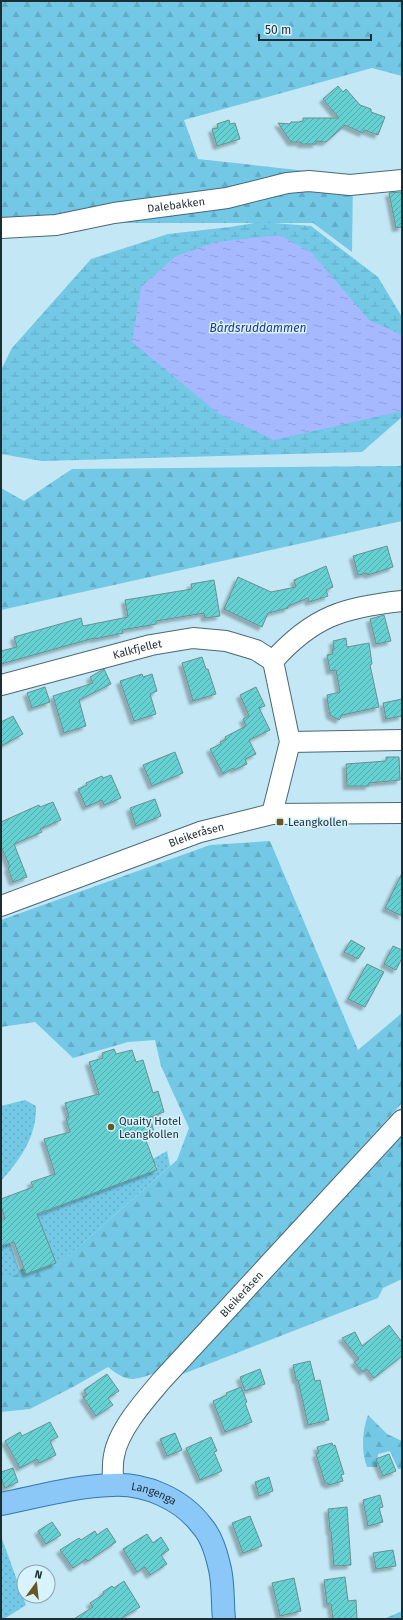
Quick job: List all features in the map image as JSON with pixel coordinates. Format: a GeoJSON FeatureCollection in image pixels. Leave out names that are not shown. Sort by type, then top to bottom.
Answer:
{"type":"FeatureCollection","features":[{"type":"Feature","properties":{"kind":"main road","name":"Langenga"},"geometry":{"type":"LineString","coordinates":[[1,1504],[87,1487],[113,1484],[141,1488],[162,1494],[181,1505],[202,1526],[213,1546],[220,1566],[224,1619]]}},
{"type":"Feature","properties":{"kind":"street","name":"Dalebakken"},"geometry":{"type":"LineString","coordinates":[[1,228],[56,225],[114,213],[227,198],[287,183],[309,181],[350,185],[402,180]]}},
{"type":"Feature","properties":{"kind":"street"},"geometry":{"type":"LineString","coordinates":[[272,814],[290,742],[273,661],[286,646],[301,633],[333,614],[367,605],[402,601]]}},
{"type":"Feature","properties":{"kind":"street","name":"Kalkfjellet"},"geometry":{"type":"LineString","coordinates":[[1,685],[151,645],[193,638],[226,641],[256,650],[273,661]]}},
{"type":"Feature","properties":{"kind":"street"},"geometry":{"type":"LineString","coordinates":[[290,742],[402,740]]}},
{"type":"Feature","properties":{"kind":"street","name":"Bleikeråsen"},"geometry":{"type":"LineString","coordinates":[[1,906],[200,832],[272,814],[402,813]]}},
{"type":"Feature","properties":{"kind":"street","name":"Bleikeråsen"},"geometry":{"type":"LineString","coordinates":[[113,1484],[114,1456],[118,1444],[125,1430],[148,1397],[402,1120]]}},
{"type":"Feature","properties":{"kind":"green space"},"geometry":{"type":"Polygon","coordinates":[[[1,1],[402,1],[402,76],[372,68],[184,120],[198,159],[353,176],[352,252],[313,223],[1,223],[1,1]]]}},
{"type":"Feature","properties":{"kind":"green space"},"geometry":{"type":"Polygon","coordinates":[[[261,222],[311,226],[378,277],[402,317],[402,417],[362,452],[42,461],[1,454],[1,370],[12,348],[91,259],[168,234],[261,222]]]}},
{"type":"Feature","properties":{"kind":"green space"},"geometry":{"type":"Polygon","coordinates":[[[402,466],[402,521],[1,610],[1,488],[24,501],[72,469],[402,466]]]}},
{"type":"Feature","properties":{"kind":"green space"},"geometry":{"type":"Polygon","coordinates":[[[270,841],[358,1050],[402,1013],[402,1103],[158,1372],[132,1379],[121,1376],[108,1367],[30,1409],[1,1412],[1,1278],[58,1265],[177,1160],[189,1128],[161,1066],[155,1040],[128,1042],[73,1058],[35,1022],[1,1027],[1,920],[210,845],[270,841]]]}},
{"type":"Feature","properties":{"kind":"green space"},"geometry":{"type":"Polygon","coordinates":[[[25,1100],[36,1106],[34,1127],[21,1156],[1,1181],[1,1106],[25,1100]]]}},
{"type":"Feature","properties":{"kind":"green space"},"geometry":{"type":"Polygon","coordinates":[[[402,1134],[402,1279],[383,1288],[378,1298],[175,1377],[402,1134]]]}},
{"type":"Feature","properties":{"kind":"green space"},"geometry":{"type":"Polygon","coordinates":[[[167,1151],[170,1166],[58,1265],[1,1288],[1,1243],[9,1240],[19,1270],[46,1260],[32,1217],[158,1167],[151,1160],[167,1151]]]}},
{"type":"Feature","properties":{"kind":"green space"},"geometry":{"type":"Polygon","coordinates":[[[368,1415],[387,1434],[402,1441],[402,1469],[398,1469],[390,1451],[378,1454],[377,1467],[367,1467],[363,1441],[364,1428],[368,1415]]]}},
{"type":"Feature","properties":{"kind":"green space"},"geometry":{"type":"Polygon","coordinates":[[[1,1536],[16,1577],[16,1604],[26,1605],[4,1619],[1,1619],[1,1536]]]}},
{"type":"Feature","properties":{"kind":"green space"},"geometry":{"type":"Polygon","coordinates":[[[402,1611],[402,1619],[384,1619],[402,1611]]]}},
{"type":"Feature","properties":{"kind":"water","name":"Bårdsruddammen"},"geometry":{"type":"Polygon","coordinates":[[[280,235],[312,253],[369,320],[402,335],[402,411],[274,440],[219,414],[132,342],[141,287],[176,256],[216,242],[280,235]]]}},
{"type":"Feature","properties":{"kind":"building"},"geometry":{"type":"Polygon","coordinates":[[[338,86],[343,92],[346,89],[360,105],[371,109],[371,112],[385,117],[378,135],[364,130],[363,133],[345,125],[326,142],[316,141],[316,144],[301,144],[301,142],[291,142],[278,123],[290,124],[291,122],[303,121],[303,118],[339,118],[323,99],[338,86]]]}},
{"type":"Feature","properties":{"kind":"building"},"geometry":{"type":"Polygon","coordinates":[[[229,120],[230,124],[235,123],[240,139],[217,146],[212,129],[218,128],[217,124],[229,120]]]}},
{"type":"Feature","properties":{"kind":"building"},"geometry":{"type":"Polygon","coordinates":[[[402,192],[402,227],[396,228],[389,193],[402,192]]]}},
{"type":"Feature","properties":{"kind":"building"},"geometry":{"type":"Polygon","coordinates":[[[387,546],[393,567],[368,575],[367,573],[358,575],[353,556],[387,546]]]}},
{"type":"Feature","properties":{"kind":"building"},"geometry":{"type":"Polygon","coordinates":[[[326,566],[333,587],[326,590],[328,596],[309,602],[308,598],[288,606],[288,608],[268,613],[262,627],[224,609],[238,577],[271,592],[296,587],[294,580],[326,566]]]}},
{"type":"Feature","properties":{"kind":"building"},"geometry":{"type":"Polygon","coordinates":[[[214,580],[220,616],[205,618],[204,613],[156,621],[156,624],[122,630],[123,633],[94,638],[1,664],[1,651],[17,647],[14,637],[81,618],[83,626],[128,617],[125,600],[192,589],[191,584],[214,580]]]}},
{"type":"Feature","properties":{"kind":"building"},"geometry":{"type":"Polygon","coordinates":[[[384,615],[391,641],[376,644],[370,619],[384,615]]]}},
{"type":"Feature","properties":{"kind":"building"},"geometry":{"type":"Polygon","coordinates":[[[346,638],[347,647],[369,643],[372,664],[370,665],[379,707],[342,715],[339,720],[330,715],[327,695],[340,692],[336,670],[330,671],[327,655],[333,654],[333,641],[346,638]]]}},
{"type":"Feature","properties":{"kind":"building"},"geometry":{"type":"Polygon","coordinates":[[[202,657],[206,669],[208,669],[216,694],[193,701],[182,663],[202,657]]]}},
{"type":"Feature","properties":{"kind":"building"},"geometry":{"type":"Polygon","coordinates":[[[104,669],[111,684],[79,700],[86,726],[64,733],[53,696],[93,683],[90,677],[104,669]]]}},
{"type":"Feature","properties":{"kind":"building"},"geometry":{"type":"Polygon","coordinates":[[[142,674],[143,677],[152,674],[157,691],[150,694],[156,714],[134,721],[120,681],[142,674]]]}},
{"type":"Feature","properties":{"kind":"building"},"geometry":{"type":"Polygon","coordinates":[[[45,687],[50,702],[32,708],[27,693],[45,687]]]}},
{"type":"Feature","properties":{"kind":"building"},"geometry":{"type":"Polygon","coordinates":[[[256,687],[265,706],[259,708],[270,730],[249,740],[256,754],[245,759],[247,764],[234,770],[233,768],[223,774],[210,749],[221,744],[220,742],[226,739],[225,737],[246,726],[243,719],[249,716],[240,695],[256,687]]]}},
{"type":"Feature","properties":{"kind":"building"},"geometry":{"type":"Polygon","coordinates":[[[402,699],[402,716],[386,719],[383,703],[402,699]]]}},
{"type":"Feature","properties":{"kind":"building"},"geometry":{"type":"Polygon","coordinates":[[[13,716],[23,734],[1,746],[1,722],[13,716]]]}},
{"type":"Feature","properties":{"kind":"building"},"geometry":{"type":"Polygon","coordinates":[[[175,752],[183,773],[152,786],[143,765],[175,752]]]}},
{"type":"Feature","properties":{"kind":"building"},"geometry":{"type":"Polygon","coordinates":[[[386,757],[399,757],[400,780],[369,783],[369,786],[347,786],[346,764],[386,761],[386,757]]]}},
{"type":"Feature","properties":{"kind":"building"},"geometry":{"type":"Polygon","coordinates":[[[111,775],[121,798],[104,805],[102,800],[86,807],[78,789],[87,785],[86,783],[102,776],[103,778],[111,775]]]}},
{"type":"Feature","properties":{"kind":"building"},"geometry":{"type":"Polygon","coordinates":[[[155,799],[161,816],[136,826],[130,808],[155,799]]]}},
{"type":"Feature","properties":{"kind":"building"},"geometry":{"type":"Polygon","coordinates":[[[53,802],[61,820],[40,829],[42,832],[14,844],[27,877],[13,882],[8,868],[10,867],[1,846],[1,822],[39,805],[40,807],[53,802]]]}},
{"type":"Feature","properties":{"kind":"building"},"geometry":{"type":"Polygon","coordinates":[[[402,873],[402,916],[385,908],[402,873]]]}},
{"type":"Feature","properties":{"kind":"building"},"geometry":{"type":"Polygon","coordinates":[[[351,940],[365,948],[358,959],[344,952],[351,940]]]}},
{"type":"Feature","properties":{"kind":"building"},"geometry":{"type":"Polygon","coordinates":[[[393,946],[402,950],[402,958],[396,970],[384,964],[393,946]]]}},
{"type":"Feature","properties":{"kind":"building"},"geometry":{"type":"Polygon","coordinates":[[[367,964],[384,972],[365,1007],[348,999],[367,964]]]}},
{"type":"Feature","properties":{"kind":"building"},"geometry":{"type":"Polygon","coordinates":[[[114,1049],[116,1054],[132,1050],[136,1062],[143,1060],[153,1093],[158,1091],[164,1112],[150,1117],[154,1132],[144,1135],[157,1170],[37,1214],[56,1263],[26,1274],[14,1242],[1,1246],[1,1220],[5,1218],[1,1206],[1,1199],[33,1187],[31,1182],[55,1174],[44,1139],[70,1132],[66,1118],[69,1117],[65,1103],[99,1094],[89,1062],[103,1058],[102,1053],[114,1049]]]}},
{"type":"Feature","properties":{"kind":"building"},"geometry":{"type":"Polygon","coordinates":[[[389,1325],[402,1342],[402,1356],[374,1378],[367,1369],[363,1372],[354,1362],[359,1359],[342,1338],[355,1332],[362,1346],[389,1325]]]}},
{"type":"Feature","properties":{"kind":"building"},"geometry":{"type":"Polygon","coordinates":[[[310,1361],[315,1381],[320,1380],[329,1420],[308,1425],[298,1380],[296,1380],[293,1365],[310,1361]]]}},
{"type":"Feature","properties":{"kind":"building"},"geometry":{"type":"Polygon","coordinates":[[[260,1369],[265,1384],[245,1391],[240,1377],[260,1369]]]}},
{"type":"Feature","properties":{"kind":"building"},"geometry":{"type":"Polygon","coordinates":[[[107,1374],[119,1391],[108,1398],[113,1405],[96,1416],[83,1397],[87,1395],[84,1390],[107,1374]]]}},
{"type":"Feature","properties":{"kind":"building"},"geometry":{"type":"Polygon","coordinates":[[[241,1387],[247,1402],[245,1403],[252,1422],[225,1432],[213,1401],[227,1395],[226,1393],[241,1387]]]}},
{"type":"Feature","properties":{"kind":"building"},"geometry":{"type":"Polygon","coordinates":[[[50,1422],[58,1437],[50,1441],[56,1455],[39,1463],[37,1459],[20,1468],[5,1441],[20,1432],[22,1436],[50,1422]]]}},
{"type":"Feature","properties":{"kind":"building"},"geometry":{"type":"Polygon","coordinates":[[[175,1433],[182,1450],[167,1456],[160,1439],[175,1433]]]}},
{"type":"Feature","properties":{"kind":"building"},"geometry":{"type":"Polygon","coordinates":[[[211,1437],[217,1451],[214,1452],[222,1471],[200,1480],[186,1448],[211,1437]]]}},
{"type":"Feature","properties":{"kind":"building"},"geometry":{"type":"Polygon","coordinates":[[[332,1443],[333,1446],[335,1445],[344,1474],[341,1475],[343,1481],[328,1485],[328,1483],[325,1483],[316,1454],[319,1453],[317,1447],[332,1443]]]}},
{"type":"Feature","properties":{"kind":"building"},"geometry":{"type":"Polygon","coordinates":[[[389,1454],[396,1471],[383,1476],[376,1459],[389,1454]]]}},
{"type":"Feature","properties":{"kind":"building"},"geometry":{"type":"Polygon","coordinates":[[[13,1468],[18,1482],[5,1488],[1,1478],[1,1472],[13,1468]]]}},
{"type":"Feature","properties":{"kind":"building"},"geometry":{"type":"Polygon","coordinates":[[[269,1477],[273,1491],[259,1496],[255,1482],[269,1477]]]}},
{"type":"Feature","properties":{"kind":"building"},"geometry":{"type":"Polygon","coordinates":[[[380,1495],[383,1507],[379,1508],[383,1522],[368,1526],[363,1500],[380,1495]]]}},
{"type":"Feature","properties":{"kind":"building"},"geometry":{"type":"Polygon","coordinates":[[[347,1507],[351,1565],[334,1566],[328,1509],[347,1507]]]}},
{"type":"Feature","properties":{"kind":"building"},"geometry":{"type":"Polygon","coordinates":[[[250,1516],[262,1546],[243,1553],[232,1523],[250,1516]]]}},
{"type":"Feature","properties":{"kind":"building"},"geometry":{"type":"Polygon","coordinates":[[[52,1522],[61,1535],[46,1544],[38,1531],[52,1522]]]}},
{"type":"Feature","properties":{"kind":"building"},"geometry":{"type":"Polygon","coordinates":[[[107,1528],[116,1542],[88,1561],[86,1559],[73,1568],[60,1550],[79,1538],[81,1540],[95,1531],[97,1535],[107,1528]]]}},
{"type":"Feature","properties":{"kind":"building"},"geometry":{"type":"Polygon","coordinates":[[[147,1534],[153,1543],[161,1537],[169,1550],[161,1555],[167,1564],[150,1575],[145,1567],[137,1572],[123,1549],[147,1534]]]}},
{"type":"Feature","properties":{"kind":"building"},"geometry":{"type":"Polygon","coordinates":[[[393,1550],[396,1566],[376,1569],[373,1553],[393,1550]]]}},
{"type":"Feature","properties":{"kind":"building"},"geometry":{"type":"Polygon","coordinates":[[[345,1577],[348,1601],[356,1600],[357,1619],[333,1619],[331,1604],[327,1604],[324,1580],[345,1577]]]}},
{"type":"Feature","properties":{"kind":"building"},"geometry":{"type":"Polygon","coordinates":[[[294,1578],[301,1611],[280,1616],[272,1583],[294,1578]]]}},
{"type":"Feature","properties":{"kind":"building"},"geometry":{"type":"Polygon","coordinates":[[[124,1581],[140,1607],[120,1619],[74,1619],[93,1607],[90,1603],[104,1594],[103,1592],[112,1586],[114,1588],[124,1581]]]}},
{"type":"Feature","properties":{"kind":"place","name":"Leangkollen"},"geometry":{"type":"Point","coordinates":[280,822]}},
{"type":"Feature","properties":{"kind":"place","name":"Quaity Hotel Leangkollen"},"geometry":{"type":"Point","coordinates":[111,1127]}}]}
